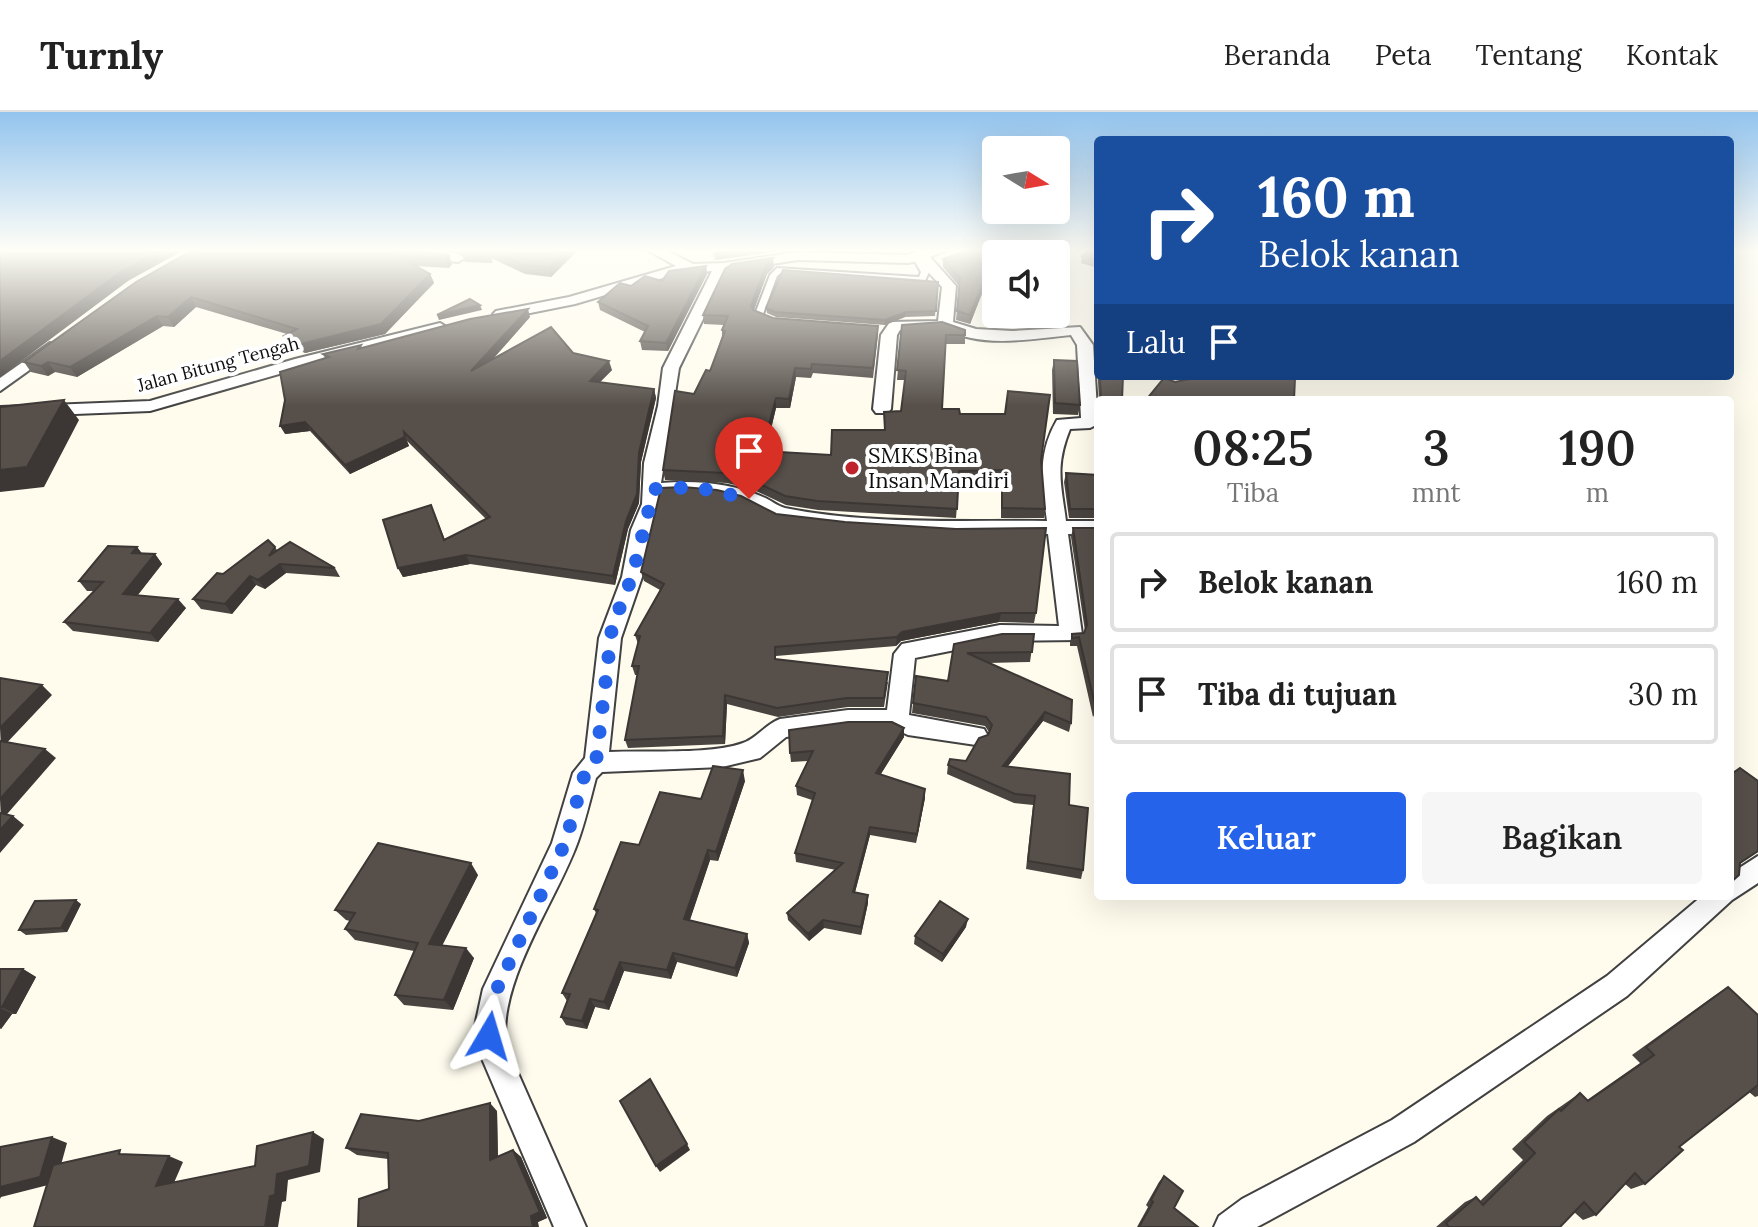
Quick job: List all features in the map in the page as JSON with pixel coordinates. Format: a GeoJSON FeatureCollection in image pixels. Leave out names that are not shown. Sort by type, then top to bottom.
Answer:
{"type":"FeatureCollection","features":[{"type":"Feature","properties":{"kind":"street"},"geometry":{"type":"LineString","coordinates":[[483,318],[562,302]]}},
{"type":"Feature","properties":{"kind":"street"},"geometry":{"type":"LineString","coordinates":[[570,1227],[498,1062],[489,1026],[497,989],[565,843],[585,773],[596,762],[612,627],[632,577],[654,489],[653,463],[667,406],[673,360],[702,302]]}},
{"type":"Feature","properties":{"kind":"street"},"geometry":{"type":"LineString","coordinates":[[945,323],[947,302]]}},
{"type":"Feature","properties":{"kind":"street","name":"Jalan Bitung Tengah"},"geometry":{"type":"LineString","coordinates":[[0,412],[150,406],[301,362],[461,323]]}},
{"type":"Feature","properties":{"kind":"street"},"geometry":{"type":"LineString","coordinates":[[882,409],[889,335],[885,331],[895,325],[945,323],[974,334],[1026,335],[1074,330],[1085,345],[1094,425],[1063,424],[1051,454],[1071,634],[1000,633],[910,650],[905,654],[897,719]]}},
{"type":"Feature","properties":{"kind":"street"},"geometry":{"type":"LineString","coordinates":[[0,386],[61,340]]}},
{"type":"Feature","properties":{"kind":"street"},"geometry":{"type":"LineString","coordinates":[[654,489],[710,489],[756,501],[776,513],[836,521],[894,526],[1094,528]]}},
{"type":"Feature","properties":{"kind":"street"},"geometry":{"type":"LineString","coordinates":[[596,762],[722,757],[752,751],[780,728],[848,719],[897,719],[908,726],[976,736]]}},
{"type":"Feature","properties":{"kind":"street"},"geometry":{"type":"LineString","coordinates":[[1734,886],[1758,868]]}},
{"type":"Feature","properties":{"kind":"street"},"geometry":{"type":"LineString","coordinates":[[1230,1227],[1253,1210],[1403,1131],[1448,1102],[1617,986],[1716,900]]}},
{"type":"Feature","properties":{"kind":"lane"},"geometry":{"type":"LineString","coordinates":[[764,302],[759,314],[763,320],[774,322]]}},
{"type":"Feature","properties":{"kind":"building"},"geometry":{"type":"Polygon","coordinates":[[[0,302],[80,302],[0,361],[0,302]]]}},
{"type":"Feature","properties":{"kind":"building"},"geometry":{"type":"Polygon","coordinates":[[[108,302],[185,302],[168,317],[157,316],[70,367],[48,362],[41,366],[24,362],[108,302]]]}},
{"type":"Feature","properties":{"kind":"building"},"geometry":{"type":"Polygon","coordinates":[[[208,302],[403,302],[381,324],[301,344],[284,336],[297,329],[208,302]]]}},
{"type":"Feature","properties":{"kind":"building"},"geometry":{"type":"Polygon","coordinates":[[[464,302],[480,305],[437,315],[464,302]]]}},
{"type":"Feature","properties":{"kind":"building"},"geometry":{"type":"Polygon","coordinates":[[[598,302],[687,302],[666,343],[640,341],[648,326],[598,302]]]}},
{"type":"Feature","properties":{"kind":"building"},"geometry":{"type":"Polygon","coordinates":[[[709,302],[752,302],[753,310],[773,318],[878,326],[873,368],[812,364],[811,369],[795,368],[789,399],[776,398],[762,451],[831,455],[832,430],[885,430],[884,412],[901,411],[906,371],[897,370],[902,325],[942,322],[965,330],[965,335],[946,335],[942,409],[959,409],[960,414],[1005,414],[1008,391],[1050,395],[1041,460],[1045,509],[1002,508],[1002,470],[959,471],[957,509],[817,501],[785,496],[751,480],[725,473],[663,470],[675,391],[694,394],[706,370],[710,371],[725,331],[722,330],[728,316],[703,315],[709,302]]]}},
{"type":"Feature","properties":{"kind":"building"},"geometry":{"type":"Polygon","coordinates":[[[769,302],[937,302],[936,311],[906,312],[885,320],[775,312],[766,308],[769,302]]]}},
{"type":"Feature","properties":{"kind":"building"},"geometry":{"type":"Polygon","coordinates":[[[958,302],[975,302],[970,315],[957,311],[958,302]]]}},
{"type":"Feature","properties":{"kind":"building"},"geometry":{"type":"Polygon","coordinates":[[[528,309],[471,371],[551,327],[573,353],[609,361],[590,381],[654,389],[639,453],[637,494],[626,521],[613,576],[466,555],[398,568],[383,520],[431,505],[444,540],[490,517],[404,432],[405,437],[345,465],[305,422],[280,426],[285,400],[280,372],[329,357],[323,354],[361,345],[358,349],[470,319],[528,309]]]}},
{"type":"Feature","properties":{"kind":"building"},"geometry":{"type":"Polygon","coordinates":[[[1054,360],[1077,361],[1080,405],[1055,403],[1054,360]]]}},
{"type":"Feature","properties":{"kind":"building"},"geometry":{"type":"Polygon","coordinates":[[[1100,380],[1123,380],[1122,396],[1101,396],[1100,380]]]}},
{"type":"Feature","properties":{"kind":"building"},"geometry":{"type":"Polygon","coordinates":[[[1162,380],[1295,380],[1294,396],[1149,396],[1162,380]]]}},
{"type":"Feature","properties":{"kind":"building"},"geometry":{"type":"Polygon","coordinates":[[[64,400],[27,467],[0,470],[0,407],[64,400]]]}},
{"type":"Feature","properties":{"kind":"building"},"geometry":{"type":"Polygon","coordinates":[[[1066,473],[1094,475],[1094,509],[1070,509],[1066,473]]]}},
{"type":"Feature","properties":{"kind":"building"},"geometry":{"type":"Polygon","coordinates":[[[683,487],[741,496],[776,514],[845,522],[956,529],[1046,528],[1036,613],[1001,613],[902,632],[897,637],[775,647],[775,659],[888,672],[884,698],[847,698],[777,708],[725,695],[723,736],[625,740],[639,666],[632,666],[640,636],[635,635],[664,584],[641,572],[661,488],[683,487]]]}},
{"type":"Feature","properties":{"kind":"building"},"geometry":{"type":"Polygon","coordinates":[[[1073,528],[1094,528],[1094,701],[1079,637],[1072,638],[1072,634],[1084,633],[1087,625],[1073,528]]]}},
{"type":"Feature","properties":{"kind":"building"},"geometry":{"type":"Polygon","coordinates":[[[268,540],[275,547],[269,556],[290,542],[335,568],[280,564],[258,580],[250,576],[225,604],[193,599],[217,573],[223,574],[268,540]]]}},
{"type":"Feature","properties":{"kind":"building"},"geometry":{"type":"Polygon","coordinates":[[[108,546],[137,547],[132,553],[155,554],[123,594],[178,599],[150,633],[64,622],[103,582],[79,581],[108,546]]]}},
{"type":"Feature","properties":{"kind":"building"},"geometry":{"type":"Polygon","coordinates":[[[1002,634],[1034,634],[1032,652],[967,653],[1072,700],[1071,723],[1045,712],[1003,766],[1070,774],[1069,805],[1088,808],[1083,870],[1028,861],[1035,796],[1015,794],[948,765],[950,759],[966,761],[979,738],[988,735],[992,725],[986,717],[913,703],[916,676],[948,681],[954,644],[1002,634]]]}},
{"type":"Feature","properties":{"kind":"building"},"geometry":{"type":"Polygon","coordinates":[[[0,678],[42,685],[0,728],[0,678]]]}},
{"type":"Feature","properties":{"kind":"building"},"geometry":{"type":"Polygon","coordinates":[[[848,722],[892,722],[904,728],[876,773],[925,789],[917,834],[870,827],[853,892],[868,895],[861,927],[823,920],[808,934],[787,913],[843,863],[795,853],[815,793],[796,786],[813,751],[790,753],[789,730],[848,722]]]}},
{"type":"Feature","properties":{"kind":"building"},"geometry":{"type":"Polygon","coordinates":[[[0,741],[45,749],[0,799],[0,741]]]}},
{"type":"Feature","properties":{"kind":"building"},"geometry":{"type":"Polygon","coordinates":[[[713,766],[743,770],[716,852],[708,850],[684,919],[747,934],[735,968],[673,953],[667,970],[620,962],[604,1002],[590,999],[582,1021],[561,1017],[570,994],[562,993],[598,910],[594,909],[621,842],[639,845],[660,792],[701,799],[713,766]]]}},
{"type":"Feature","properties":{"kind":"building"},"geometry":{"type":"Polygon","coordinates":[[[1740,768],[1758,781],[1758,851],[1740,863],[1739,875],[1734,879],[1734,772],[1740,768]]]}},
{"type":"Feature","properties":{"kind":"building"},"geometry":{"type":"Polygon","coordinates":[[[0,813],[13,816],[0,830],[0,813]]]}},
{"type":"Feature","properties":{"kind":"building"},"geometry":{"type":"Polygon","coordinates":[[[378,843],[471,863],[429,944],[466,948],[444,1000],[395,995],[418,943],[345,929],[355,913],[335,910],[378,843]]]}},
{"type":"Feature","properties":{"kind":"building"},"geometry":{"type":"Polygon","coordinates":[[[76,900],[61,928],[19,930],[35,901],[76,900]]]}},
{"type":"Feature","properties":{"kind":"building"},"geometry":{"type":"Polygon","coordinates":[[[940,901],[968,919],[943,954],[915,936],[940,901]]]}},
{"type":"Feature","properties":{"kind":"building"},"geometry":{"type":"Polygon","coordinates":[[[0,969],[23,969],[2,1007],[0,1007],[0,969]]]}},
{"type":"Feature","properties":{"kind":"building"},"geometry":{"type":"Polygon","coordinates":[[[1728,987],[1758,1015],[1758,1085],[1679,1147],[1683,1150],[1645,1184],[1635,1173],[1596,1215],[1584,1202],[1560,1227],[1449,1227],[1446,1223],[1476,1197],[1483,1205],[1535,1153],[1524,1142],[1559,1109],[1561,1111],[1580,1093],[1588,1101],[1654,1055],[1646,1047],[1728,987]]]}},
{"type":"Feature","properties":{"kind":"building"},"geometry":{"type":"Polygon","coordinates":[[[650,1079],[687,1144],[656,1166],[620,1101],[650,1079]]]}},
{"type":"Feature","properties":{"kind":"building"},"geometry":{"type":"Polygon","coordinates":[[[490,1103],[490,1160],[513,1150],[540,1212],[531,1216],[533,1227],[358,1227],[359,1199],[389,1189],[388,1153],[346,1148],[361,1114],[419,1121],[490,1103]]]}},
{"type":"Feature","properties":{"kind":"building"},"geometry":{"type":"Polygon","coordinates":[[[313,1132],[309,1166],[277,1174],[275,1195],[270,1196],[265,1227],[34,1227],[53,1165],[120,1150],[119,1154],[169,1156],[156,1186],[255,1166],[257,1146],[313,1132]]]}},
{"type":"Feature","properties":{"kind":"building"},"geometry":{"type":"Polygon","coordinates":[[[52,1137],[40,1177],[0,1187],[0,1147],[52,1137]]]}},
{"type":"Feature","properties":{"kind":"building"},"geometry":{"type":"Polygon","coordinates":[[[1164,1176],[1183,1191],[1174,1208],[1198,1227],[1139,1227],[1164,1176]]]}},
{"type":"Feature","properties":{"kind":"place","name":"SMKS Bina Insan Mandiri"},"geometry":{"type":"Point","coordinates":[852,468]}},
{"type":"Feature","properties":{"kind":"route"},"geometry":{"type":"LineString","coordinates":[[489,1036],[490,1014],[497,989],[565,843],[585,773],[596,762],[604,715],[604,682],[612,627],[632,577],[638,541],[654,489],[695,487],[749,499]]}}]}
